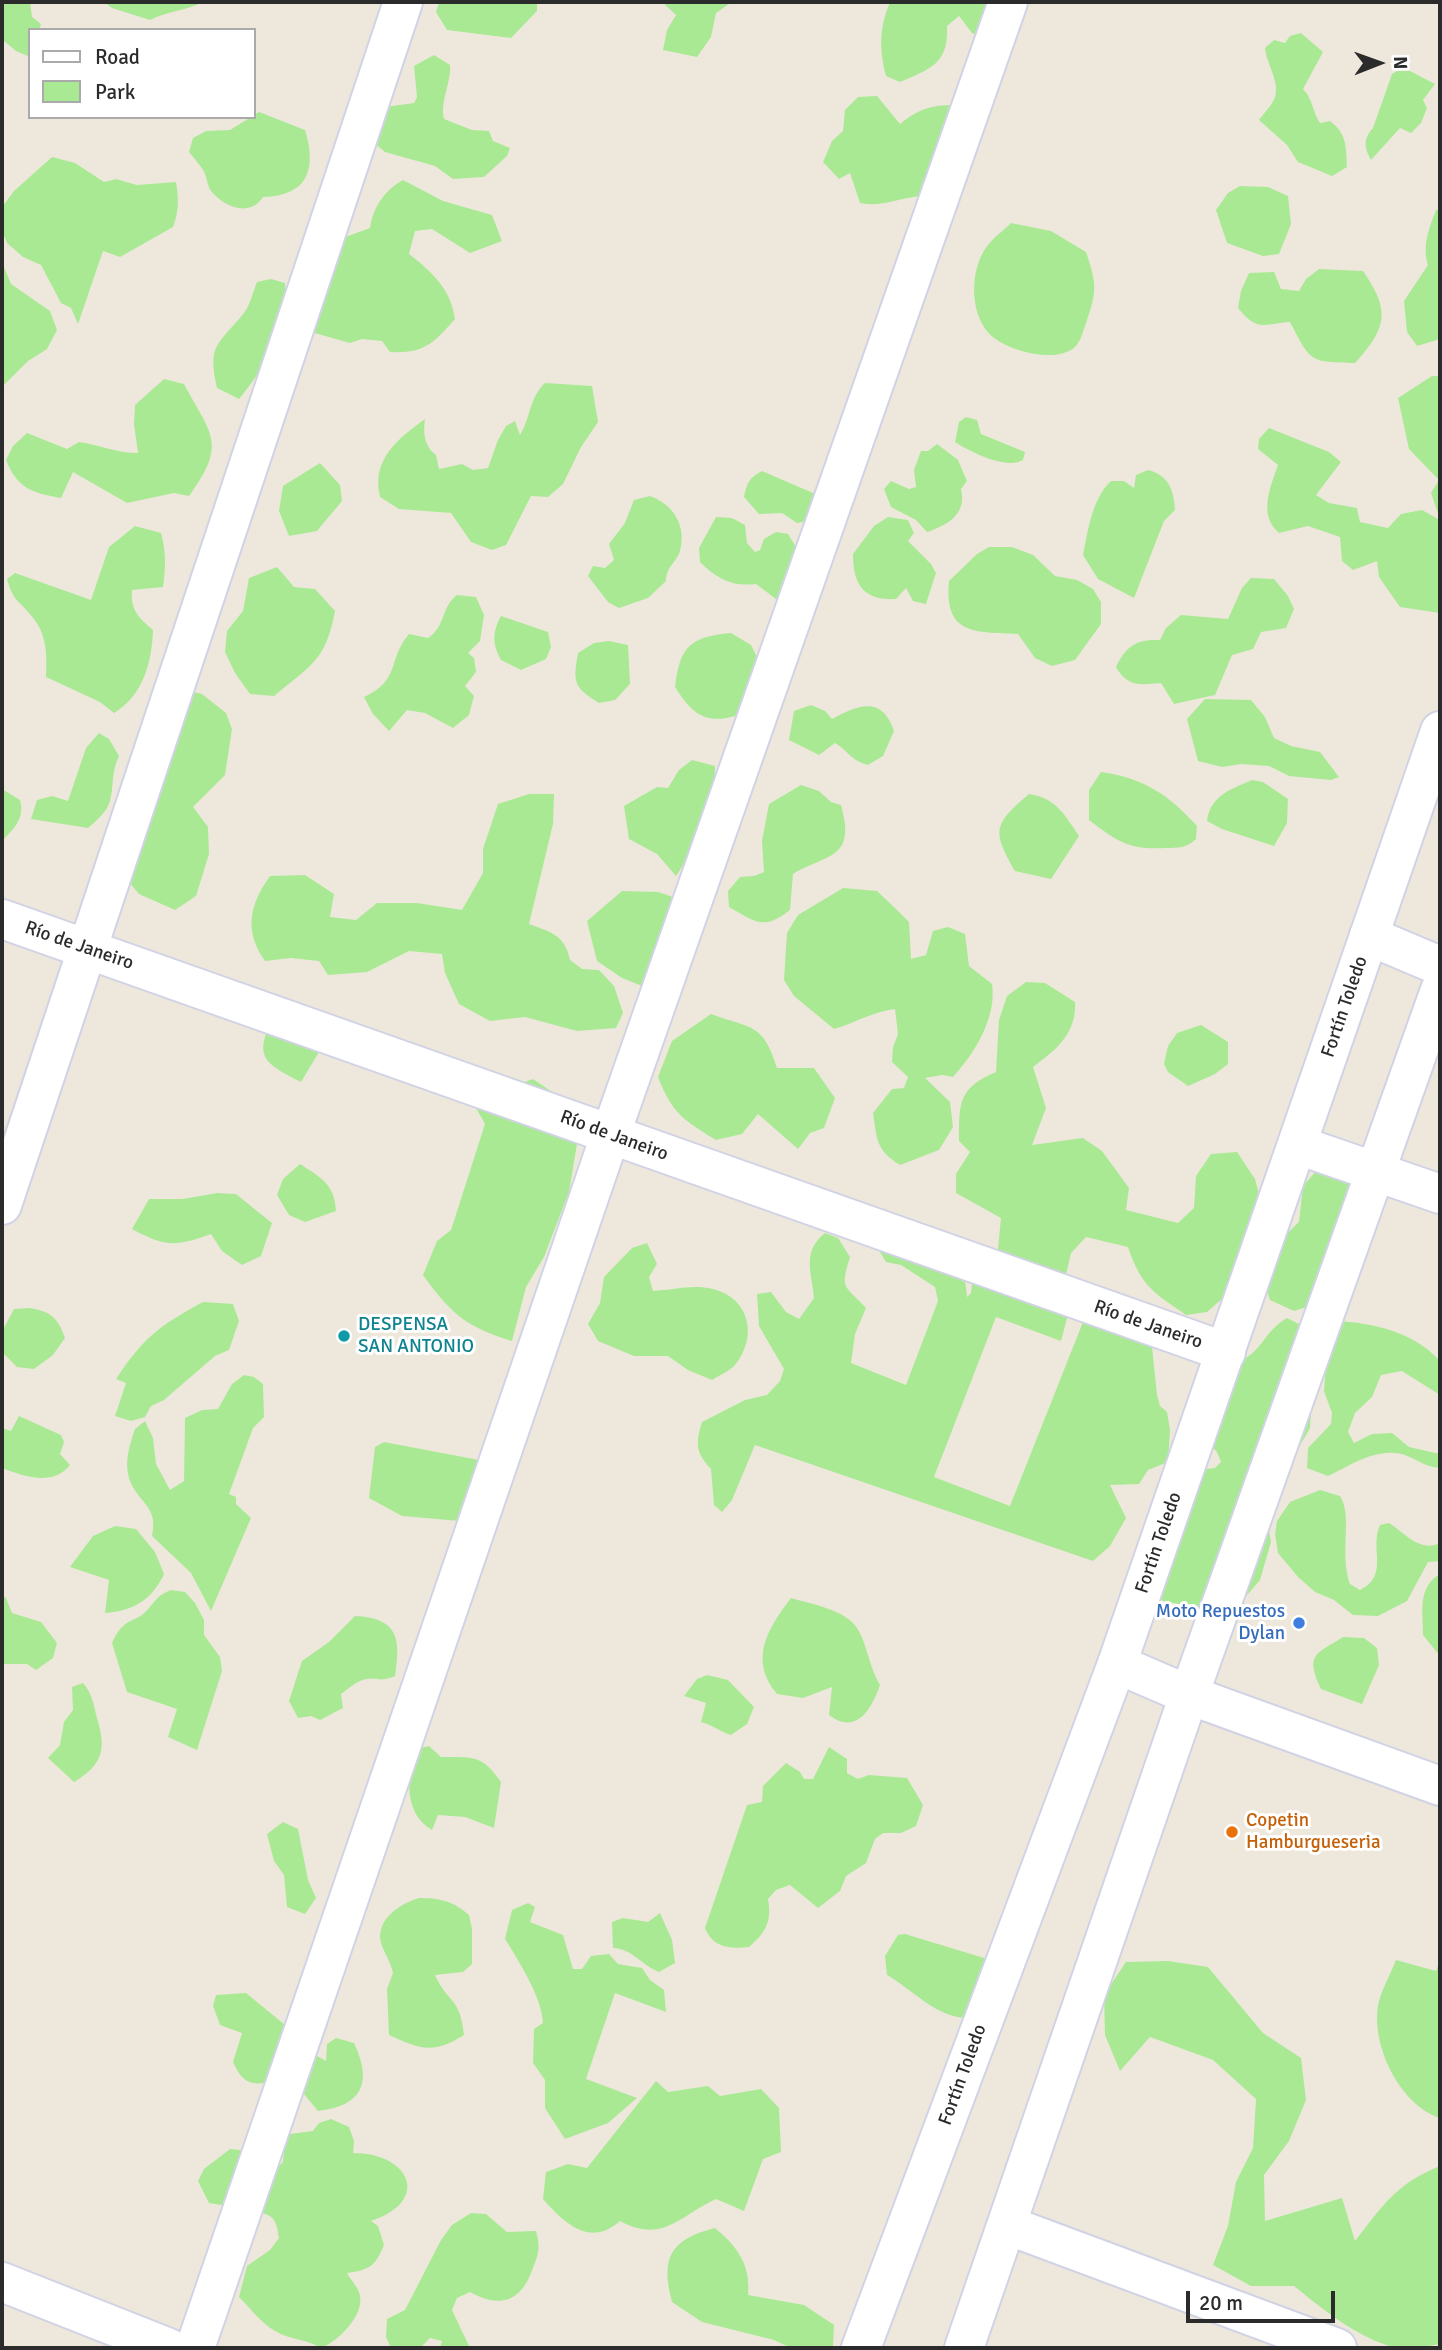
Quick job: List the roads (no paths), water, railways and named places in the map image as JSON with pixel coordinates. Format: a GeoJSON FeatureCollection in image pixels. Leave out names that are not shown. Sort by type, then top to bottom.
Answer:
{"type":"FeatureCollection","features":[{"type":"Feature","properties":{"kind":"street"},"geometry":{"type":"LineString","coordinates":[[2,1205],[402,2]]}},
{"type":"Feature","properties":{"kind":"street"},"geometry":{"type":"LineString","coordinates":[[195,2348],[610,1136],[1008,2]]}},
{"type":"Feature","properties":{"kind":"street","name":"Fortín Toledo"},"geometry":{"type":"LineString","coordinates":[[861,2348],[1116,1664],[1440,731]]}},
{"type":"Feature","properties":{"kind":"street","name":"Río de Janeiro"},"geometry":{"type":"LineString","coordinates":[[2,919],[1226,1352]]}},
{"type":"Feature","properties":{"kind":"street"},"geometry":{"type":"LineString","coordinates":[[1369,936],[1440,966]]}},
{"type":"Feature","properties":{"kind":"street"},"geometry":{"type":"LineString","coordinates":[[964,2348],[1189,1695],[1378,1171],[1440,990]]}},
{"type":"Feature","properties":{"kind":"street"},"geometry":{"type":"LineString","coordinates":[[1298,1145],[1440,1194]]}},
{"type":"Feature","properties":{"kind":"street"},"geometry":{"type":"LineString","coordinates":[[1116,1664],[1189,1695],[1440,1786]]}},
{"type":"Feature","properties":{"kind":"street"},"geometry":{"type":"LineString","coordinates":[[1007,2225],[1337,2348]]}},
{"type":"Feature","properties":{"kind":"street"},"geometry":{"type":"LineString","coordinates":[[2,2282],[169,2348]]}},
{"type":"Feature","properties":{"kind":"place","name":"DESPENSA SAN ANTONIO"},"geometry":{"type":"Point","coordinates":[344,1336]}},
{"type":"Feature","properties":{"kind":"place","name":"Moto Repuestos Dylan"},"geometry":{"type":"Point","coordinates":[1299,1623]}},
{"type":"Feature","properties":{"kind":"place","name":"Copetin Hamburgueseria"},"geometry":{"type":"Point","coordinates":[1232,1832]}}]}
